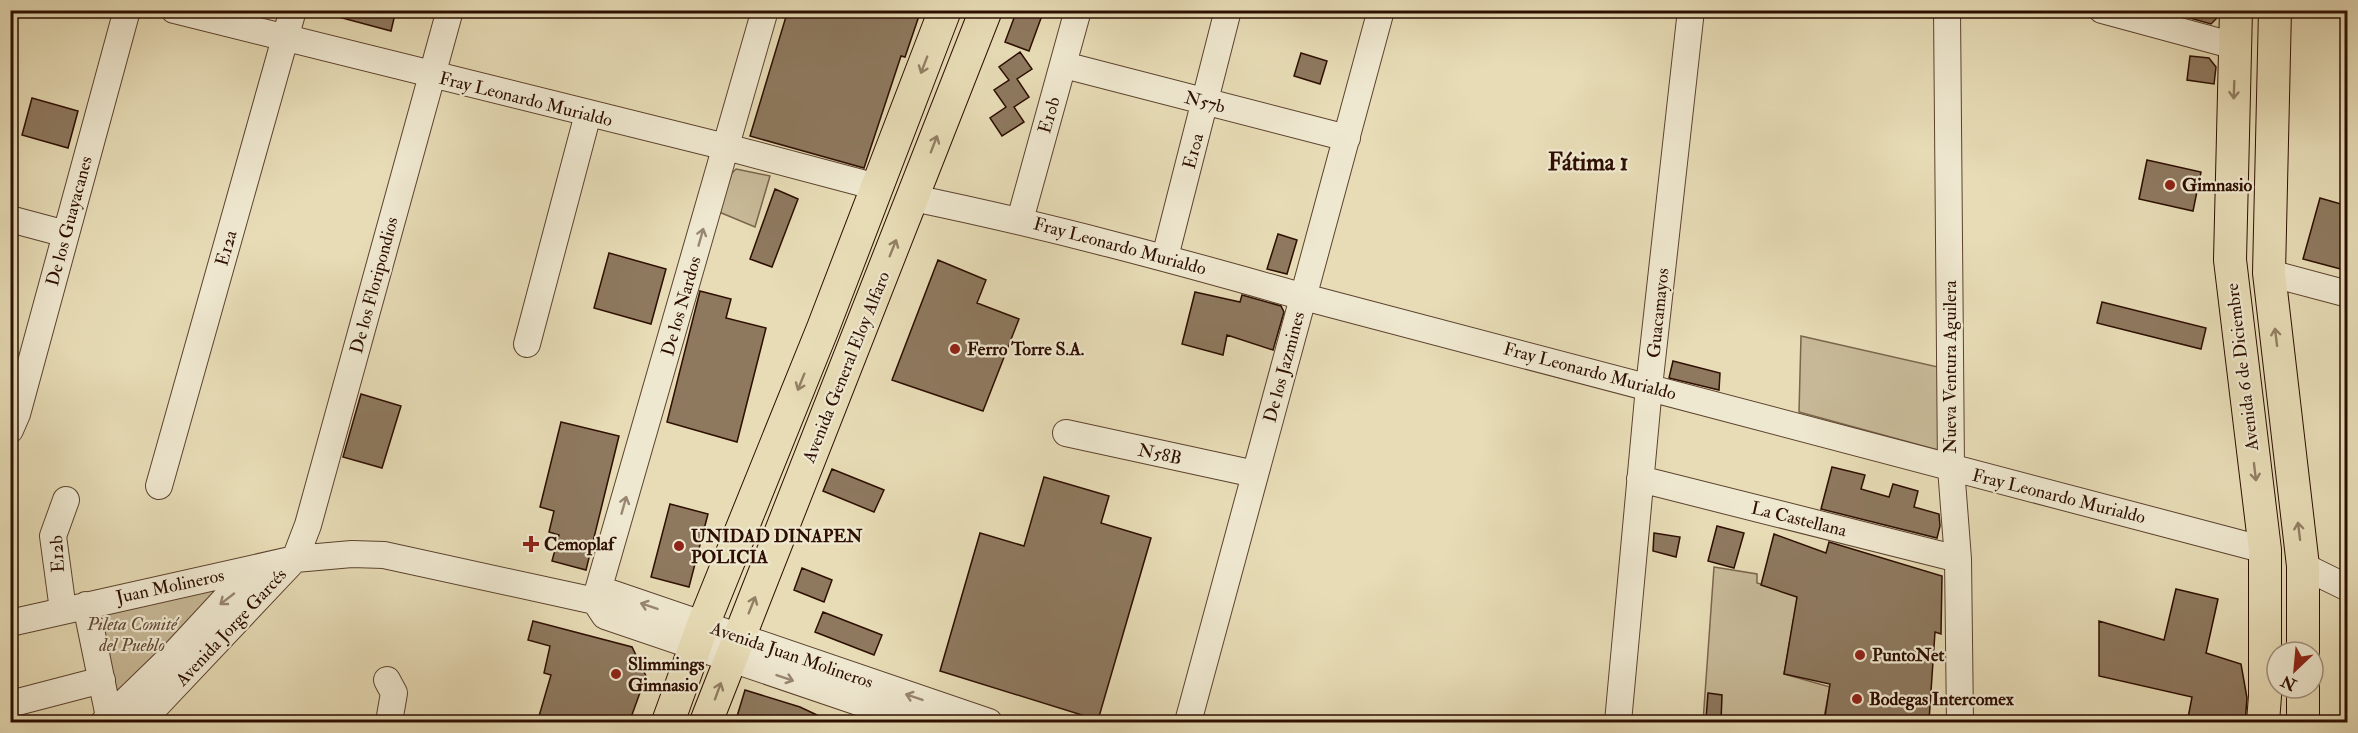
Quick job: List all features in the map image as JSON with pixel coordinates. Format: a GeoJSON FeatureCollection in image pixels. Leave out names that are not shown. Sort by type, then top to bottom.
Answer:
{"type":"FeatureCollection","features":[{"type":"Feature","properties":{"kind":"main road","name":"Avenida General Eloy Alfaro"},"geometry":{"type":"LineString","coordinates":[[668,723],[699,636],[945,10]]}},
{"type":"Feature","properties":{"kind":"main road","name":"Avenida General Eloy Alfaro"},"geometry":{"type":"LineString","coordinates":[[706,723],[986,10]]}},
{"type":"Feature","properties":{"kind":"main road","name":"Avenida 6 de Diciembre"},"geometry":{"type":"LineString","coordinates":[[2236,10],[2230,260],[2265,550],[2263,723]]}},
{"type":"Feature","properties":{"kind":"main road","name":"Avenida 6 de Diciembre"},"geometry":{"type":"LineString","coordinates":[[2274,10],[2269,273],[2303,566],[2303,640]]}},
{"type":"Feature","properties":{"kind":"main road"},"geometry":{"type":"LineString","coordinates":[[2303,700],[2303,723]]}},
{"type":"Feature","properties":{"kind":"street","name":"De los Guayacanes"},"geometry":{"type":"LineString","coordinates":[[10,430],[17,414],[127,10]]}},
{"type":"Feature","properties":{"kind":"street","name":"Fray Leonardo Murialdo"},"geometry":{"type":"LineString","coordinates":[[174,10],[432,76],[726,147],[877,187]]}},
{"type":"Feature","properties":{"kind":"street","name":"E12a"},"geometry":{"type":"LineString","coordinates":[[159,486],[293,10]]}},
{"type":"Feature","properties":{"kind":"street","name":"De los Floripondios"},"geometry":{"type":"LineString","coordinates":[[295,559],[308,525],[450,10]]}},
{"type":"Feature","properties":{"kind":"street","name":"De los Nardos"},"geometry":{"type":"LineString","coordinates":[[595,601],[765,10]]}},
{"type":"Feature","properties":{"kind":"street","name":"E10b"},"geometry":{"type":"LineString","coordinates":[[1020,220],[1078,10]]}},
{"type":"Feature","properties":{"kind":"street","name":"E10a"},"geometry":{"type":"LineString","coordinates":[[1165,257],[1228,10]]}},
{"type":"Feature","properties":{"kind":"street","name":"De los Jazmines"},"geometry":{"type":"LineString","coordinates":[[1188,723],[1381,10]]}},
{"type":"Feature","properties":{"kind":"street","name":"Guacamayos"},"geometry":{"type":"LineString","coordinates":[[1618,723],[1649,387],[1691,10]]}},
{"type":"Feature","properties":{"kind":"street","name":"Nueva Ventura Aguilera"},"geometry":{"type":"LineString","coordinates":[[1947,10],[1951,468],[1958,559],[1960,723]]}},
{"type":"Feature","properties":{"kind":"street"},"geometry":{"type":"LineString","coordinates":[[2102,10],[2235,46]]}},
{"type":"Feature","properties":{"kind":"street","name":"N57b"},"geometry":{"type":"LineString","coordinates":[[1064,65],[1347,138]]}},
{"type":"Feature","properties":{"kind":"street"},"geometry":{"type":"LineString","coordinates":[[527,344],[588,114]]}},
{"type":"Feature","properties":{"kind":"street","name":"Fray Leonardo Murialdo"},"geometry":{"type":"LineString","coordinates":[[913,198],[1020,220],[1165,257],[1304,297],[2265,550]]}},
{"type":"Feature","properties":{"kind":"street"},"geometry":{"type":"LineString","coordinates":[[10,219],[66,234]]}},
{"type":"Feature","properties":{"kind":"street"},"geometry":{"type":"LineString","coordinates":[[2269,273],[2348,294]]}},
{"type":"Feature","properties":{"kind":"street","name":"N58B"},"geometry":{"type":"LineString","coordinates":[[1066,433],[1255,474]]}},
{"type":"Feature","properties":{"kind":"street","name":"La Castellana"},"geometry":{"type":"LineString","coordinates":[[1640,479],[1958,559]]}},
{"type":"Feature","properties":{"kind":"street","name":"E12b"},"geometry":{"type":"LineString","coordinates":[[66,500],[53,536],[75,608],[102,680],[108,721]]}},
{"type":"Feature","properties":{"kind":"street","name":"Avenida Juan Molineros"},"geometry":{"type":"LineString","coordinates":[[295,559],[352,554],[384,555],[595,601],[611,593],[699,636],[989,723]]}},
{"type":"Feature","properties":{"kind":"street","name":"Juan Molineros"},"geometry":{"type":"LineString","coordinates":[[10,623],[295,559]]}},
{"type":"Feature","properties":{"kind":"street","name":"Avenida Jorge Garcés"},"geometry":{"type":"LineString","coordinates":[[108,721],[226,598],[295,559]]}},
{"type":"Feature","properties":{"kind":"street","name":"Avenida Jorge Garcés"},"geometry":{"type":"LineString","coordinates":[[141,723],[295,559]]}},
{"type":"Feature","properties":{"kind":"street"},"geometry":{"type":"LineString","coordinates":[[2303,566],[2348,588]]}},
{"type":"Feature","properties":{"kind":"street","name":"Avenida Juan Molineros"},"geometry":{"type":"LineString","coordinates":[[735,648],[917,723]]}},
{"type":"Feature","properties":{"kind":"street"},"geometry":{"type":"LineString","coordinates":[[10,704],[102,680]]}},
{"type":"Feature","properties":{"kind":"street"},"geometry":{"type":"LineString","coordinates":[[387,680],[394,693],[389,723]]}},
{"type":"Feature","properties":{"kind":"green space"},"geometry":{"type":"Polygon","coordinates":[[[736,169],[770,176],[755,227],[719,212],[732,173],[736,169]]]}},
{"type":"Feature","properties":{"kind":"green space"},"geometry":{"type":"Polygon","coordinates":[[[1801,336],[1938,367],[1938,450],[1799,412],[1801,336]]]}},
{"type":"Feature","properties":{"kind":"green space","name":"Pileta Comité del Pueblo"},"geometry":{"type":"Polygon","coordinates":[[[276,565],[110,717],[86,605],[276,565]]]}},
{"type":"Feature","properties":{"kind":"green space"},"geometry":{"type":"Polygon","coordinates":[[[1714,567],[1757,574],[1757,583],[1798,595],[1784,674],[1830,687],[1823,722],[1703,722],[1714,567]]]}},
{"type":"Feature","properties":{"kind":"building"},"geometry":{"type":"Polygon","coordinates":[[[331,10],[396,10],[391,31],[331,15],[331,10]]]}},
{"type":"Feature","properties":{"kind":"building"},"geometry":{"type":"Polygon","coordinates":[[[788,10],[921,10],[905,57],[901,56],[864,168],[750,136],[788,10]]]}},
{"type":"Feature","properties":{"kind":"building"},"geometry":{"type":"Polygon","coordinates":[[[1017,10],[1044,10],[1029,51],[1005,42],[1017,10]]]}},
{"type":"Feature","properties":{"kind":"building"},"geometry":{"type":"Polygon","coordinates":[[[2172,10],[2218,10],[2218,17],[2211,24],[2172,13],[2172,10]]]}},
{"type":"Feature","properties":{"kind":"building"},"geometry":{"type":"Polygon","coordinates":[[[1020,52],[1032,69],[1017,79],[1029,97],[1014,107],[1024,122],[1002,136],[990,118],[1006,107],[994,90],[1009,80],[999,67],[1020,52]]]}},
{"type":"Feature","properties":{"kind":"building"},"geometry":{"type":"Polygon","coordinates":[[[1301,53],[1327,61],[1320,84],[1294,76],[1301,53]]]}},
{"type":"Feature","properties":{"kind":"building"},"geometry":{"type":"Polygon","coordinates":[[[2190,56],[2209,58],[2216,67],[2214,84],[2187,80],[2190,56]]]}},
{"type":"Feature","properties":{"kind":"building"},"geometry":{"type":"Polygon","coordinates":[[[32,98],[78,111],[68,148],[22,135],[32,98]]]}},
{"type":"Feature","properties":{"kind":"building","name":"Gimnasio"},"geometry":{"type":"Polygon","coordinates":[[[2147,160],[2201,172],[2193,211],[2139,199],[2147,160]]]}},
{"type":"Feature","properties":{"kind":"building"},"geometry":{"type":"Polygon","coordinates":[[[775,189],[798,199],[772,267],[750,259],[775,189]]]}},
{"type":"Feature","properties":{"kind":"building"},"geometry":{"type":"Polygon","coordinates":[[[2320,198],[2348,206],[2348,271],[2303,259],[2320,198]]]}},
{"type":"Feature","properties":{"kind":"building"},"geometry":{"type":"Polygon","coordinates":[[[1278,234],[1297,240],[1287,274],[1267,269],[1278,234]]]}},
{"type":"Feature","properties":{"kind":"building"},"geometry":{"type":"Polygon","coordinates":[[[609,253],[666,269],[651,324],[594,308],[609,253]]]}},
{"type":"Feature","properties":{"kind":"building","name":"Ferro Torre S.A."},"geometry":{"type":"Polygon","coordinates":[[[938,260],[986,280],[977,303],[1019,319],[983,411],[892,380],[938,260]]]}},
{"type":"Feature","properties":{"kind":"building"},"geometry":{"type":"Polygon","coordinates":[[[700,291],[731,299],[726,318],[766,328],[737,442],[667,422],[700,291]]]}},
{"type":"Feature","properties":{"kind":"building"},"geometry":{"type":"Polygon","coordinates":[[[1195,292],[1240,302],[1242,295],[1281,306],[1284,312],[1273,350],[1227,335],[1223,355],[1182,344],[1195,292]]]}},
{"type":"Feature","properties":{"kind":"building"},"geometry":{"type":"Polygon","coordinates":[[[2102,302],[2206,328],[2201,349],[2097,323],[2102,302]]]}},
{"type":"Feature","properties":{"kind":"building"},"geometry":{"type":"Polygon","coordinates":[[[1673,361],[1720,373],[1719,390],[1669,378],[1673,361]]]}},
{"type":"Feature","properties":{"kind":"building"},"geometry":{"type":"Polygon","coordinates":[[[361,394],[401,406],[382,468],[343,457],[361,394]]]}},
{"type":"Feature","properties":{"kind":"building"},"geometry":{"type":"Polygon","coordinates":[[[561,422],[619,436],[586,570],[552,561],[559,535],[549,532],[554,511],[540,507],[561,422]]]}},
{"type":"Feature","properties":{"kind":"building"},"geometry":{"type":"Polygon","coordinates":[[[1832,467],[1865,475],[1861,489],[1889,497],[1893,484],[1918,491],[1914,507],[1939,514],[1940,526],[1937,538],[1821,509],[1832,467]]]}},
{"type":"Feature","properties":{"kind":"building"},"geometry":{"type":"Polygon","coordinates":[[[832,469],[884,490],[874,512],[823,491],[832,469]]]}},
{"type":"Feature","properties":{"kind":"building"},"geometry":{"type":"Polygon","coordinates":[[[1044,477],[1109,496],[1101,523],[1151,538],[1098,720],[940,671],[980,533],[1024,546],[1044,477]]]}},
{"type":"Feature","properties":{"kind":"building","name":"UNIDAD DINAPEN POLICIA"},"geometry":{"type":"Polygon","coordinates":[[[670,504],[708,514],[689,587],[651,577],[670,504]]]}},
{"type":"Feature","properties":{"kind":"building"},"geometry":{"type":"Polygon","coordinates":[[[1717,526],[1744,533],[1734,568],[1708,561],[1717,526]]]}},
{"type":"Feature","properties":{"kind":"building"},"geometry":{"type":"Polygon","coordinates":[[[1654,533],[1680,537],[1676,557],[1653,551],[1654,533]]]}},
{"type":"Feature","properties":{"kind":"building"},"geometry":{"type":"Polygon","coordinates":[[[1774,534],[1826,553],[1829,542],[1942,576],[1941,634],[1935,632],[1929,721],[1903,717],[1902,723],[1824,723],[1830,684],[1784,674],[1797,597],[1761,585],[1774,534]]]}},
{"type":"Feature","properties":{"kind":"building"},"geometry":{"type":"Polygon","coordinates":[[[802,568],[832,580],[824,602],[794,590],[802,568]]]}},
{"type":"Feature","properties":{"kind":"building"},"geometry":{"type":"Polygon","coordinates":[[[2176,589],[2218,599],[2206,653],[2241,664],[2247,698],[2245,723],[2187,723],[2192,697],[2099,676],[2099,621],[2164,640],[2176,589]]]}},
{"type":"Feature","properties":{"kind":"building"},"geometry":{"type":"Polygon","coordinates":[[[823,612],[882,635],[874,655],[815,632],[823,612]]]}},
{"type":"Feature","properties":{"kind":"building"},"geometry":{"type":"Polygon","coordinates":[[[533,621],[632,647],[646,676],[629,723],[537,723],[551,675],[544,673],[550,646],[528,640],[533,621]]]}},
{"type":"Feature","properties":{"kind":"building"},"geometry":{"type":"Polygon","coordinates":[[[745,690],[800,707],[834,723],[735,723],[745,690]]]}},
{"type":"Feature","properties":{"kind":"building"},"geometry":{"type":"Polygon","coordinates":[[[1708,693],[1722,695],[1721,721],[1706,719],[1708,693]]]}},
{"type":"Feature","properties":{"kind":"place","name":"Gimnasio"},"geometry":{"type":"Point","coordinates":[2170,185]}},
{"type":"Feature","properties":{"kind":"place","name":"Ferro Torre S.A."},"geometry":{"type":"Point","coordinates":[955,349]}},
{"type":"Feature","properties":{"kind":"place","name":"Cemoplaf"},"geometry":{"type":"Point","coordinates":[531,544]}},
{"type":"Feature","properties":{"kind":"place","name":"UNIDAD DINAPEN POLICIA"},"geometry":{"type":"Point","coordinates":[679,546]}},
{"type":"Feature","properties":{"kind":"place","name":"PuntoNet"},"geometry":{"type":"Point","coordinates":[1860,655]}},
{"type":"Feature","properties":{"kind":"place","name":"Slimmings Gimnasio"},"geometry":{"type":"Point","coordinates":[616,674]}},
{"type":"Feature","properties":{"kind":"place","name":"Bodegas Intercomex"},"geometry":{"type":"Point","coordinates":[1857,699]}},
{"type":"Feature","properties":{"kind":"district","name":"Fátima 1"},"geometry":{"type":"Point","coordinates":[1588,162]}}]}
